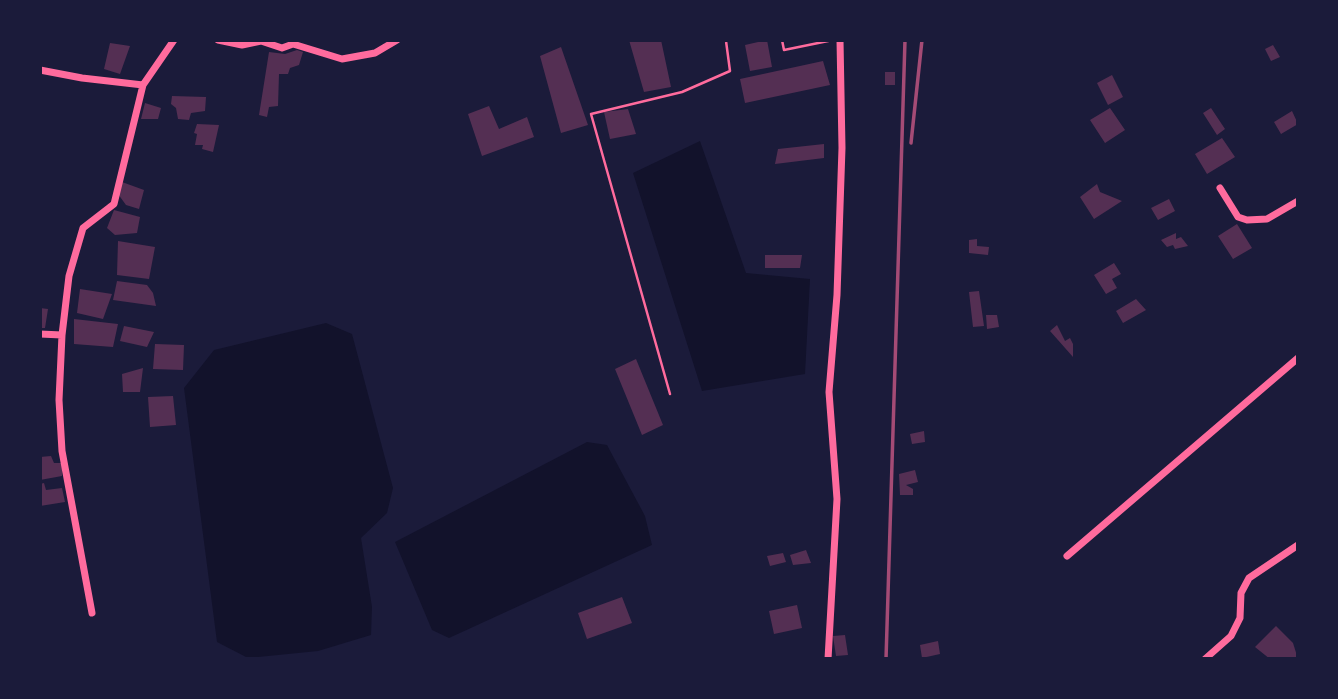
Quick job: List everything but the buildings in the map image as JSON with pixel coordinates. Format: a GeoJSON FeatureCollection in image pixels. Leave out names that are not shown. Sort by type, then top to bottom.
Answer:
{"type":"FeatureCollection","features":[{"type":"Feature","properties":{"kind":"street"},"geometry":{"type":"LineString","coordinates":[[92,613],[62,451],[59,400],[62,335],[69,276],[83,228],[114,204],[143,85],[174,40]]}},
{"type":"Feature","properties":{"kind":"street"},"geometry":{"type":"LineString","coordinates":[[218,40],[242,45],[261,41],[282,48],[293,44],[342,59],[374,52],[397,40]]}},
{"type":"Feature","properties":{"kind":"street"},"geometry":{"type":"LineString","coordinates":[[828,659],[836,499],[829,392],[837,295],[842,148],[840,40]]}},
{"type":"Feature","properties":{"kind":"street"},"geometry":{"type":"LineString","coordinates":[[40,70],[143,85]]}},
{"type":"Feature","properties":{"kind":"street"},"geometry":{"type":"LineString","coordinates":[[1220,188],[1238,217],[1247,220],[1267,219],[1298,201]]}},
{"type":"Feature","properties":{"kind":"street"},"geometry":{"type":"LineString","coordinates":[[40,334],[62,335]]}},
{"type":"Feature","properties":{"kind":"street"},"geometry":{"type":"LineString","coordinates":[[1067,556],[1298,358]]}},
{"type":"Feature","properties":{"kind":"street"},"geometry":{"type":"LineString","coordinates":[[1205,659],[1231,636],[1240,618],[1241,593],[1249,578],[1298,545]]}},
{"type":"Feature","properties":{"kind":"path"},"geometry":{"type":"LineString","coordinates":[[670,394],[592,114],[682,92],[730,71],[726,40]]}},
{"type":"Feature","properties":{"kind":"path"},"geometry":{"type":"LineString","coordinates":[[782,40],[784,50],[833,40]]}},
{"type":"Feature","properties":{"kind":"shaded area"},"geometry":{"type":"Polygon","coordinates":[[[700,141],[746,273],[810,279],[805,374],[702,391],[633,173],[700,141]]]}},
{"type":"Feature","properties":{"kind":"shaded area"},"geometry":{"type":"Polygon","coordinates":[[[326,323],[352,334],[393,488],[387,513],[361,538],[372,607],[371,635],[318,651],[248,658],[217,642],[184,388],[214,350],[326,323]]]}},
{"type":"Feature","properties":{"kind":"shaded area"},"geometry":{"type":"Polygon","coordinates":[[[587,442],[607,445],[645,516],[652,545],[449,638],[432,630],[395,542],[587,442]]]}},
{"type":"Feature","properties":{"kind":"railway"},"geometry":{"type":"LineString","coordinates":[[886,659],[905,40]]}},
{"type":"Feature","properties":{"kind":"railway"},"geometry":{"type":"LineString","coordinates":[[911,143],[922,40]]}}]}
